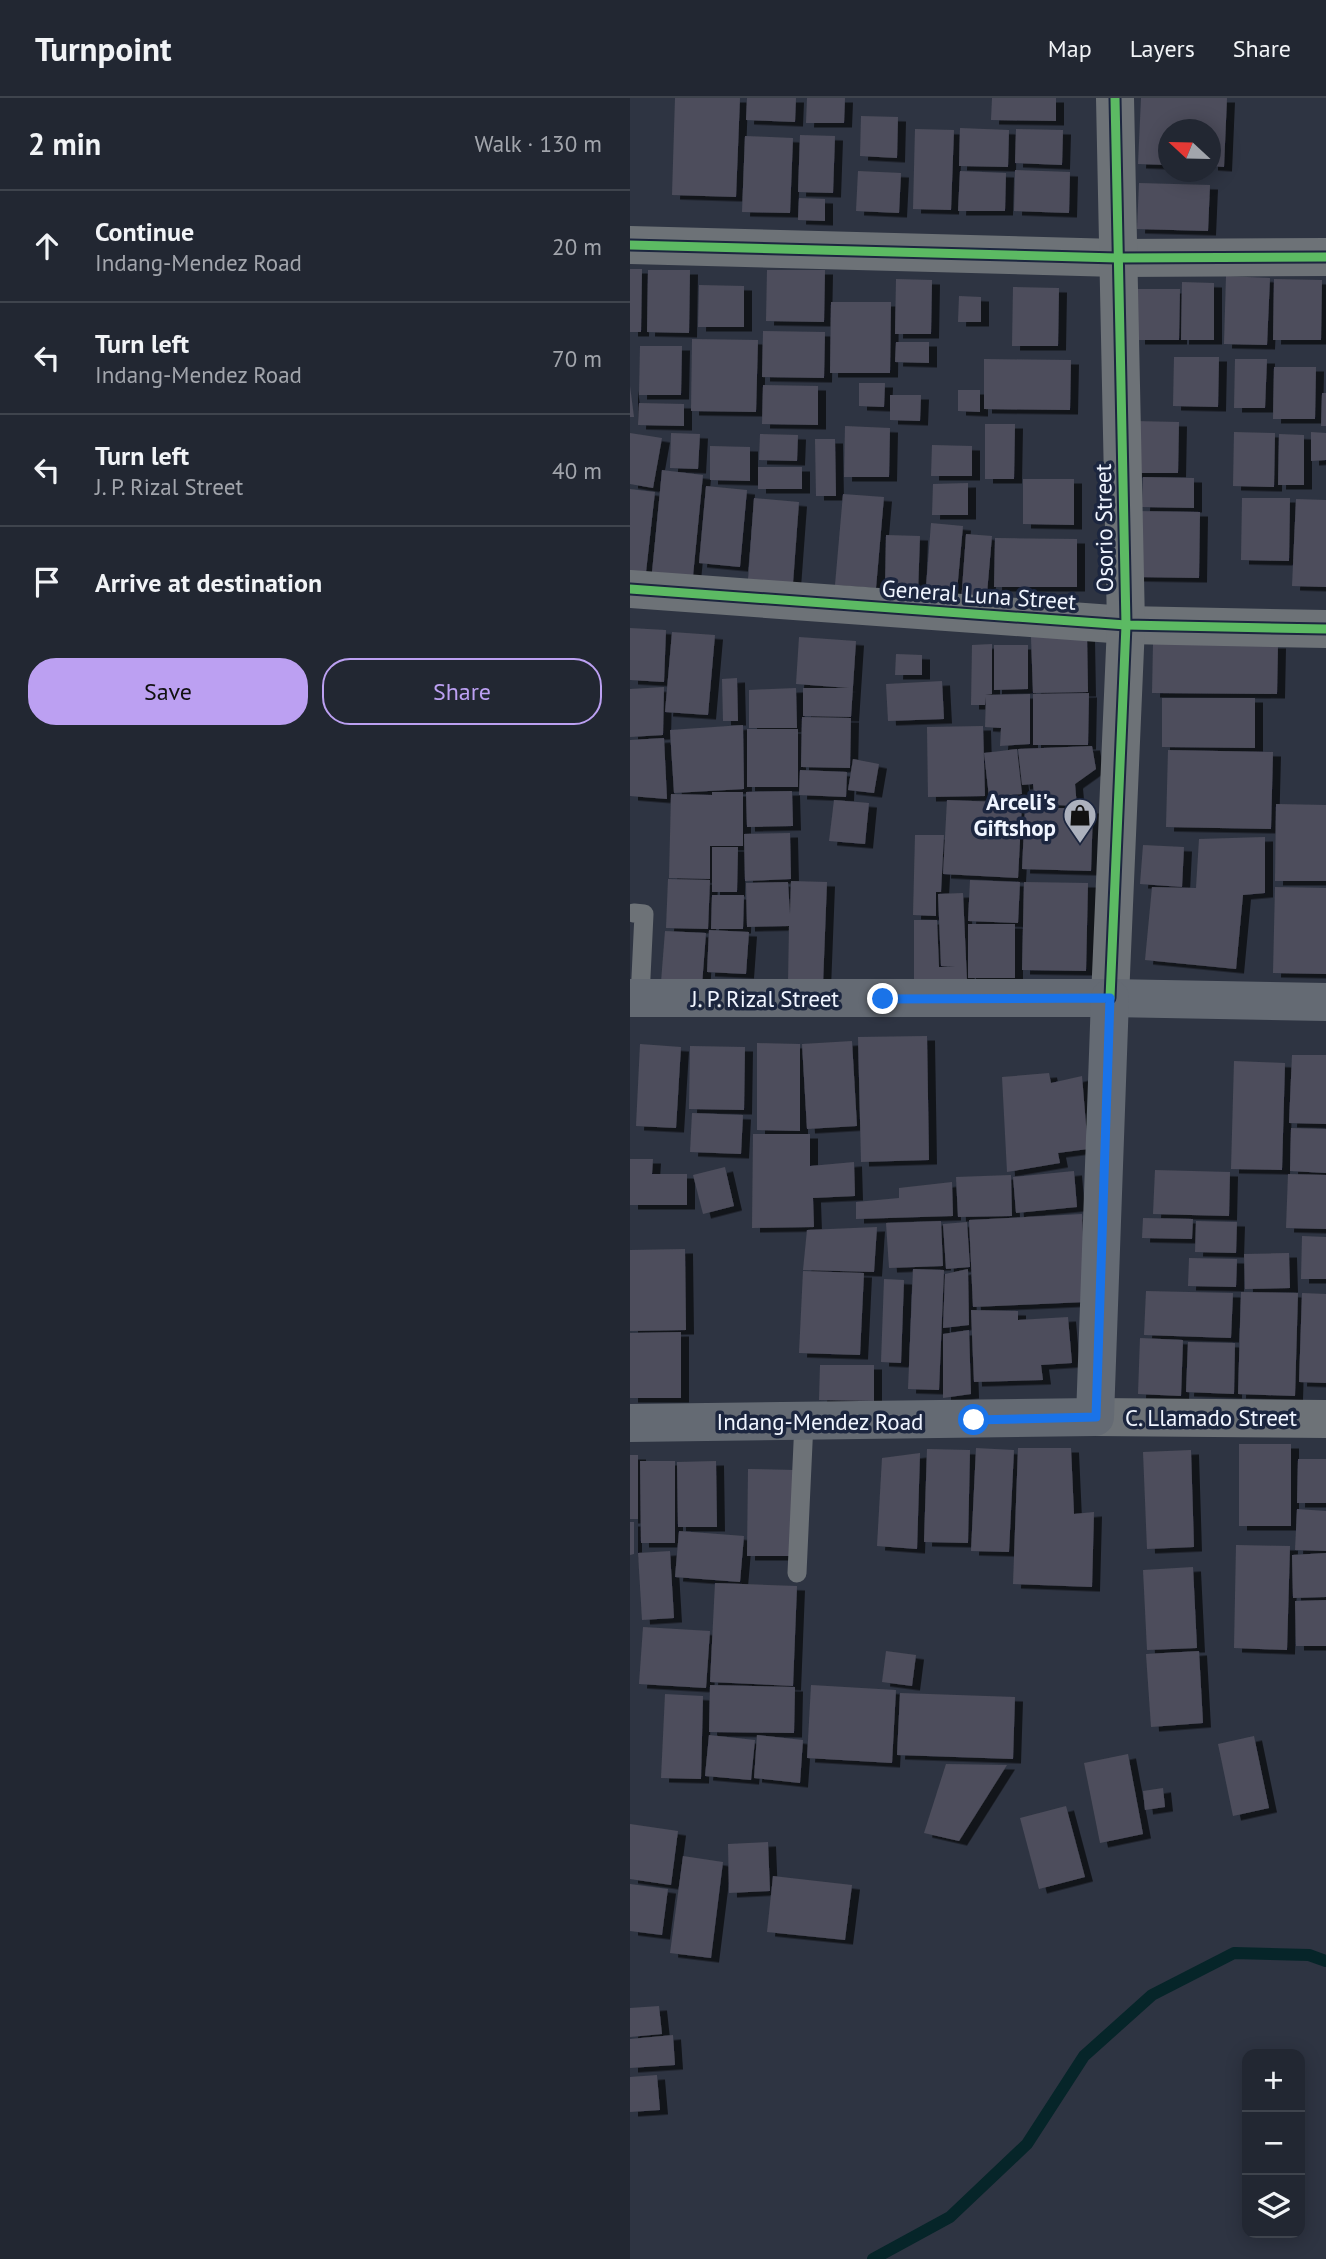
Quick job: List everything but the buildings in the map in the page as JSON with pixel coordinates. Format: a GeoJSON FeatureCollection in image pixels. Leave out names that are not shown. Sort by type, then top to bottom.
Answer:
{"type":"FeatureCollection","features":[{"type":"Feature","properties":{"kind":"main road","name":"J. P. Rizal Street"},"geometry":{"type":"LineString","coordinates":[[635,998],[1110,998],[1326,1002]]}},
{"type":"Feature","properties":{"kind":"main road"},"geometry":{"type":"LineString","coordinates":[[1096,1417],[1110,998]]}},
{"type":"Feature","properties":{"kind":"main road","name":"Indang-Mendez Road"},"geometry":{"type":"LineString","coordinates":[[630,1423],[1096,1417]]}},
{"type":"Feature","properties":{"kind":"street","name":"Osorio Street"},"geometry":{"type":"LineString","coordinates":[[1110,998],[1126,625],[1115,98]]}},
{"type":"Feature","properties":{"kind":"street"},"geometry":{"type":"LineString","coordinates":[[630,245],[1117,258],[1326,257]]}},
{"type":"Feature","properties":{"kind":"street","name":"General Luna Street"},"geometry":{"type":"LineString","coordinates":[[630,589],[1126,625],[1326,629]]}},
{"type":"Feature","properties":{"kind":"street","name":"C. Llamado Street"},"geometry":{"type":"LineString","coordinates":[[1096,1417],[1326,1419]]}},
{"type":"Feature","properties":{"kind":"lane"},"geometry":{"type":"LineString","coordinates":[[634,913],[644,914],[635,998]]}},
{"type":"Feature","properties":{"kind":"lane"},"geometry":{"type":"LineString","coordinates":[[797,1573],[804,1422]]}},
{"type":"Feature","properties":{"kind":"waterway"},"geometry":{"type":"LineString","coordinates":[[873,2259],[950,2217],[1027,2144],[1084,2056],[1152,1995],[1234,1953],[1309,1955],[1326,1961]]}},
{"type":"Feature","properties":{"kind":"cycle path"},"geometry":{"type":"LineString","coordinates":[[1110,998],[1126,625],[1115,98]]}},
{"type":"Feature","properties":{"kind":"cycle path"},"geometry":{"type":"LineString","coordinates":[[630,245],[1117,258],[1326,257]]}},
{"type":"Feature","properties":{"kind":"cycle path"},"geometry":{"type":"LineString","coordinates":[[630,589],[1126,625],[1326,629]]}},
{"type":"Feature","properties":{"kind":"place","name":"Arceli's Giftshop"},"geometry":{"type":"Point","coordinates":[1080,845]}},
{"type":"Feature","properties":{"kind":"route"},"geometry":{"type":"LineString","coordinates":[[883,999],[1110,998],[1105,1219],[1096,1417],[974,1420]]}}]}
